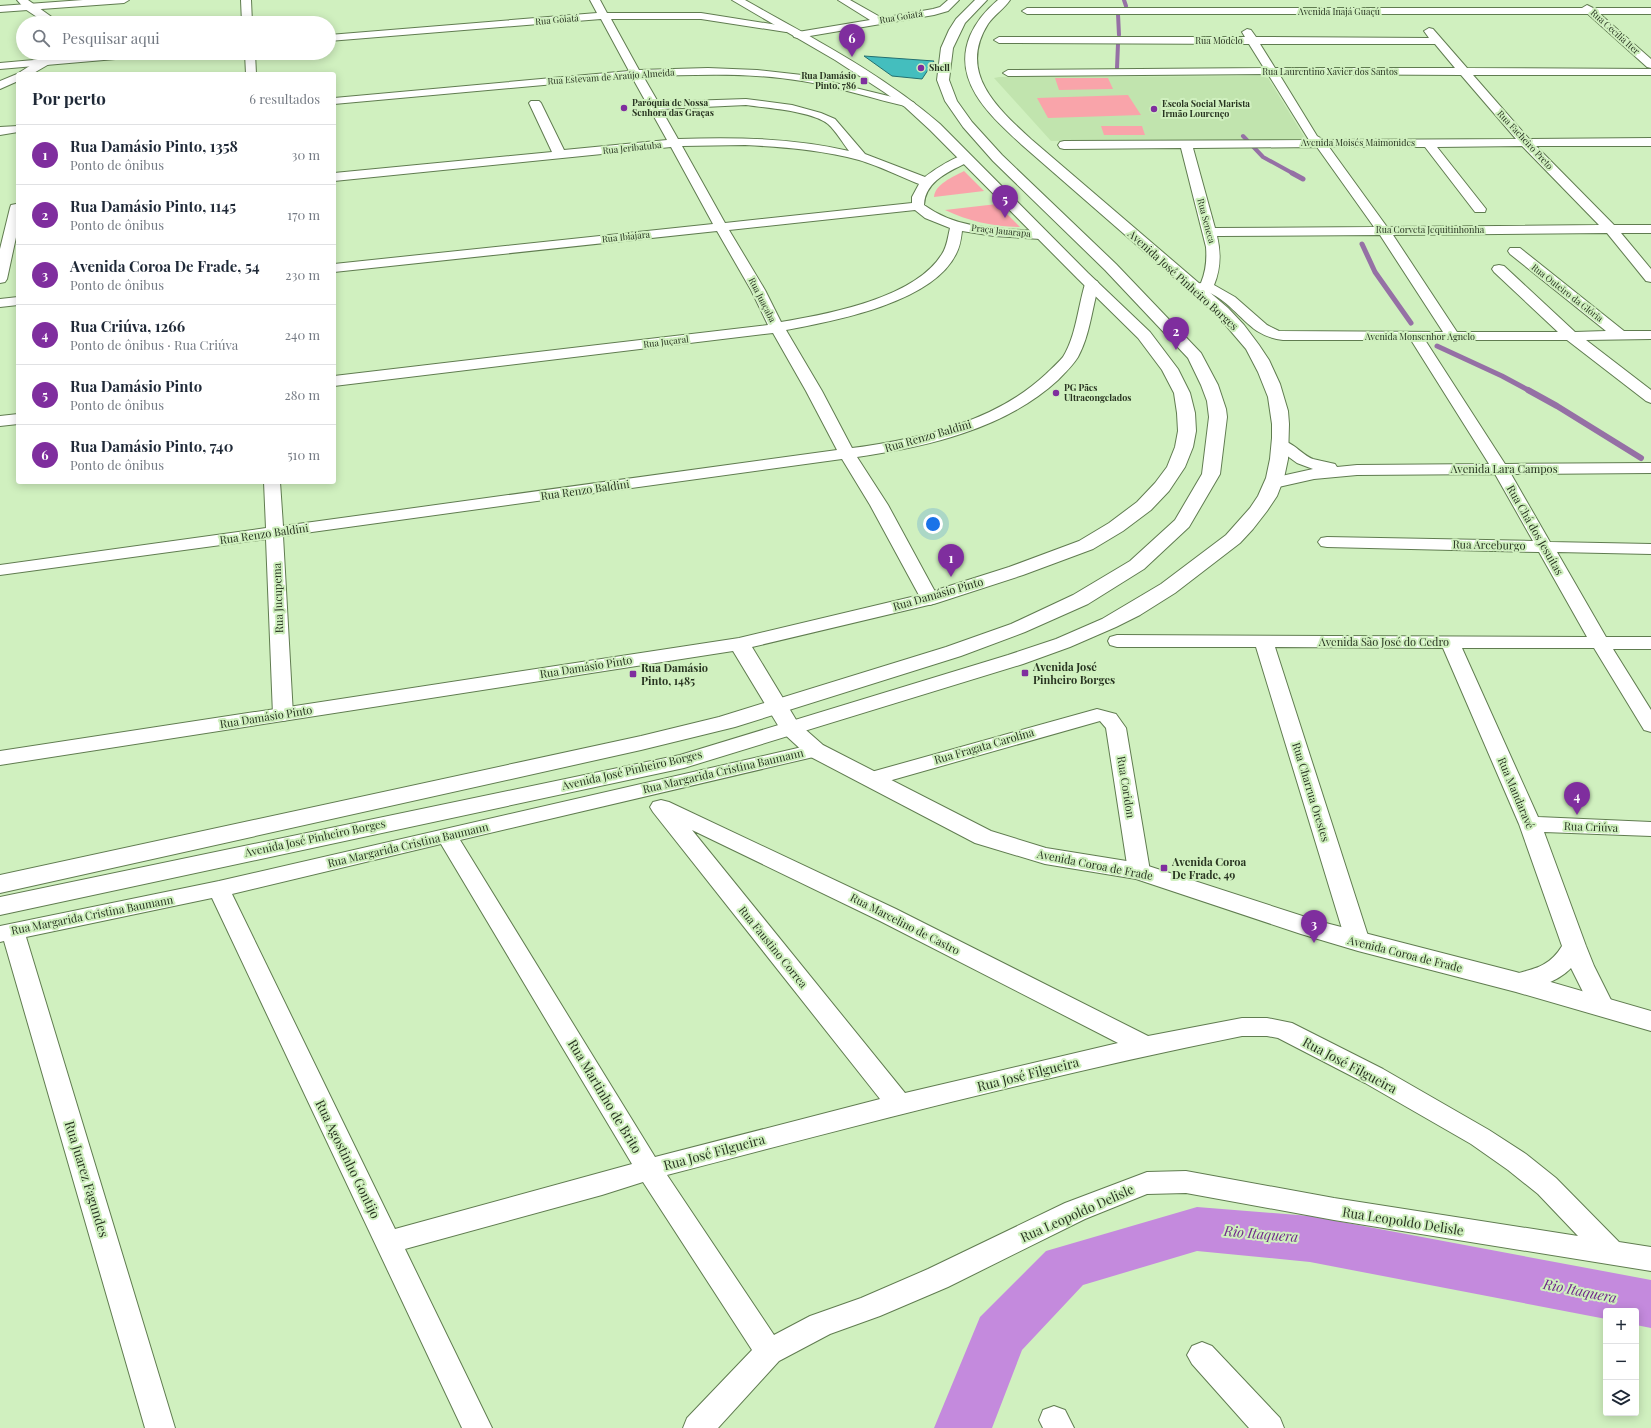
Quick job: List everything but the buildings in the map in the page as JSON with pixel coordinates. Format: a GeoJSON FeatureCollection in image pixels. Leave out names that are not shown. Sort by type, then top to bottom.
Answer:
{"type":"FeatureCollection","features":[{"type":"Feature","properties":{"kind":"main road","name":"Rua Damásio Pinto"},"geometry":{"type":"LineString","coordinates":[[0,758],[739,644],[930,599],[1016,571],[1086,545],[1116,528],[1144,506],[1162,487],[1176,467],[1184,446],[1187,431],[1186,413],[1182,393],[1170,369],[1144,335],[1041,235],[1005,196],[935,127],[908,104],[878,82],[737,0]]}},
{"type":"Feature","properties":{"kind":"main road","name":"Avenida José Pinheiro Borges"},"geometry":{"type":"LineString","coordinates":[[0,884],[641,743],[725,722],[922,663],[1053,614],[1100,589],[1142,561],[1176,532],[1198,503],[1212,471],[1217,446],[1218,416],[1207,379],[1195,356],[1082,239],[1005,167],[973,132],[951,100],[943,83],[944,62],[948,43],[958,23],[969,10],[982,0]]}},
{"type":"Feature","properties":{"kind":"main road","name":"Avenida José Pinheiro Borges"},"geometry":{"type":"LineString","coordinates":[[0,906],[684,761],[790,727],[1032,654],[1107,624],[1148,602],[1179,582],[1220,550],[1247,525],[1264,502],[1274,484],[1281,444],[1280,416],[1276,393],[1264,364],[1243,334],[1200,287],[1030,145],[990,106],[982,96],[972,74],[973,41],[984,20],[1005,0]]}},
{"type":"Feature","properties":{"kind":"main road"},"geometry":{"type":"LineString","coordinates":[[26,4],[44,16]]}},
{"type":"Feature","properties":{"kind":"main road"},"geometry":{"type":"LineString","coordinates":[[27,72],[48,60]]}},
{"type":"Feature","properties":{"kind":"main road"},"geometry":{"type":"LineString","coordinates":[[0,85],[16,78]]}},
{"type":"Feature","properties":{"kind":"main road","name":"Avenida Coroa de Frade"},"geometry":{"type":"LineString","coordinates":[[739,644],[790,727],[814,750],[983,837],[1020,850],[1045,856],[1140,871],[1310,928],[1358,942],[1516,982],[1651,1021]]}},
{"type":"Feature","properties":{"kind":"street"},"geometry":{"type":"LineString","coordinates":[[0,9],[26,4],[124,0]]}},
{"type":"Feature","properties":{"kind":"street"},"geometry":{"type":"LineString","coordinates":[[246,0],[247,16]]}},
{"type":"Feature","properties":{"kind":"street","name":"Rua Juaçaba"},"geometry":{"type":"LineString","coordinates":[[595,0],[721,227],[758,290],[777,328],[814,391],[847,454],[879,505],[930,599]]}},
{"type":"Feature","properties":{"kind":"street"},"geometry":{"type":"LineString","coordinates":[[842,0],[880,21]]}},
{"type":"Feature","properties":{"kind":"street","name":"Rua Goiatá"},"geometry":{"type":"LineString","coordinates":[[336,37],[604,16],[670,15],[701,16],[792,32],[880,21],[934,12],[944,8],[953,0]]}},
{"type":"Feature","properties":{"kind":"street"},"geometry":{"type":"LineString","coordinates":[[1227,0],[1313,138],[1320,143],[1382,230],[1451,336]]}},
{"type":"Feature","properties":{"kind":"street","name":"Rua Facheiro Preto"},"geometry":{"type":"LineString","coordinates":[[1401,0],[1526,142],[1610,229],[1651,278]]}},
{"type":"Feature","properties":{"kind":"street","name":"Rua Cecília Iter"},"geometry":{"type":"LineString","coordinates":[[1578,0],[1651,65]]}},
{"type":"Feature","properties":{"kind":"street","name":"Avenida Inajá Guaçú"},"geometry":{"type":"LineString","coordinates":[[1027,11],[1113,19],[1234,12],[1651,11]]}},
{"type":"Feature","properties":{"kind":"street"},"geometry":{"type":"LineString","coordinates":[[1113,19],[1113,45]]}},
{"type":"Feature","properties":{"kind":"street","name":"Rua Modelo"},"geometry":{"type":"LineString","coordinates":[[999,40],[1113,45],[1252,41],[1438,41]]}},
{"type":"Feature","properties":{"kind":"street"},"geometry":{"type":"LineString","coordinates":[[0,66],[68,60]]}},
{"type":"Feature","properties":{"kind":"street"},"geometry":{"type":"LineString","coordinates":[[250,60],[251,72]]}},
{"type":"Feature","properties":{"kind":"street","name":"Rua Laurentino Xavier dos Santos"},"geometry":{"type":"LineString","coordinates":[[1008,73],[1113,68],[1272,71],[1651,72]]}},
{"type":"Feature","properties":{"kind":"street","name":"Rua Estevam de Araújo Almeida"},"geometry":{"type":"LineString","coordinates":[[336,101],[636,73],[708,71],[783,75],[828,83],[908,104]]}},
{"type":"Feature","properties":{"kind":"street"},"geometry":{"type":"LineString","coordinates":[[535,102],[560,155]]}},
{"type":"Feature","properties":{"kind":"street"},"geometry":{"type":"LineString","coordinates":[[655,106],[732,102],[762,103],[792,108],[817,115],[831,121],[861,157]]}},
{"type":"Feature","properties":{"kind":"street"},"geometry":{"type":"LineString","coordinates":[[0,131],[16,129]]}},
{"type":"Feature","properties":{"kind":"street","name":"Rua Jeribatuba"},"geometry":{"type":"LineString","coordinates":[[336,177],[675,144],[720,142],[765,143],[814,148],[861,157],[926,182]]}},
{"type":"Feature","properties":{"kind":"street","name":"Avenida Moisés Maimonides"},"geometry":{"type":"LineString","coordinates":[[1064,145],[1651,142]]}},
{"type":"Feature","properties":{"kind":"street"},"geometry":{"type":"LineString","coordinates":[[1428,143],[1480,209]]}},
{"type":"Feature","properties":{"kind":"street","name":"Rua Seneca"},"geometry":{"type":"LineString","coordinates":[[1186,145],[1213,247],[1213,270],[1200,287]]}},
{"type":"Feature","properties":{"kind":"street"},"geometry":{"type":"LineString","coordinates":[[918,206],[919,194],[926,182],[966,158]]}},
{"type":"Feature","properties":{"kind":"street","name":"Rua Ibiajara"},"geometry":{"type":"LineString","coordinates":[[336,268],[918,206]]}},
{"type":"Feature","properties":{"kind":"street","name":"Praça Jauarapa"},"geometry":{"type":"LineString","coordinates":[[918,206],[935,217],[957,225],[980,230],[1041,235]]}},
{"type":"Feature","properties":{"kind":"street"},"geometry":{"type":"LineString","coordinates":[[0,279],[13,209]]}},
{"type":"Feature","properties":{"kind":"street","name":"Rua Juçaral"},"geometry":{"type":"LineString","coordinates":[[336,381],[777,328],[834,317],[867,308],[905,292],[939,267],[949,255],[953,245],[957,225]]}},
{"type":"Feature","properties":{"kind":"street","name":"Rua Corveta Jequitinhonha"},"geometry":{"type":"LineString","coordinates":[[1208,232],[1651,229]]}},
{"type":"Feature","properties":{"kind":"street","name":"Rua Outeiro da Glória"},"geometry":{"type":"LineString","coordinates":[[1515,251],[1620,335]]}},
{"type":"Feature","properties":{"kind":"street"},"geometry":{"type":"LineString","coordinates":[[1499,269],[1571,336],[1651,398]]}},
{"type":"Feature","properties":{"kind":"street","name":"Rua Renzo Baldini"},"geometry":{"type":"LineString","coordinates":[[0,570],[895,447],[961,428],[990,417],[1041,387],[1069,359],[1078,342],[1082,329],[1084,310],[1092,284]]}},
{"type":"Feature","properties":{"kind":"street","name":"Avenida Monsenhor Agnelo"},"geometry":{"type":"LineString","coordinates":[[1200,287],[1233,303],[1264,329],[1278,336],[1571,336],[1651,334]]}},
{"type":"Feature","properties":{"kind":"street"},"geometry":{"type":"LineString","coordinates":[[0,303],[16,301]]}},
{"type":"Feature","properties":{"kind":"street","name":"Rua Chá dos Jesuítas"},"geometry":{"type":"LineString","coordinates":[[1417,336],[1500,469],[1600,643],[1651,726]]}},
{"type":"Feature","properties":{"kind":"street"},"geometry":{"type":"LineString","coordinates":[[0,421],[16,419]]}},
{"type":"Feature","properties":{"kind":"street","name":"Avenida Lara Campos"},"geometry":{"type":"LineString","coordinates":[[1281,444],[1300,460],[1308,464],[1357,470]]}},
{"type":"Feature","properties":{"kind":"street","name":"Avenida Lara Campos"},"geometry":{"type":"LineString","coordinates":[[1274,484],[1314,474],[1357,470],[1651,468]]}},
{"type":"Feature","properties":{"kind":"street","name":"Rua Jucupema"},"geometry":{"type":"LineString","coordinates":[[272,484],[276,532],[283,715]]}},
{"type":"Feature","properties":{"kind":"street","name":"Rua Arceburgo"},"geometry":{"type":"LineString","coordinates":[[1326,542],[1651,549]]}},
{"type":"Feature","properties":{"kind":"street","name":"Avenida São José do Cedro"},"geometry":{"type":"LineString","coordinates":[[1117,641],[1651,643]]}},
{"type":"Feature","properties":{"kind":"street","name":"Rua Charrua Orestes"},"geometry":{"type":"LineString","coordinates":[[1264,642],[1358,942]]}},
{"type":"Feature","properties":{"kind":"street","name":"Rua Mandaravé"},"geometry":{"type":"LineString","coordinates":[[1450,642],[1530,824],[1574,946],[1588,979],[1602,1006]]}},
{"type":"Feature","properties":{"kind":"street","name":"Rua Fragata Carolina"},"geometry":{"type":"LineString","coordinates":[[872,780],[1003,740],[1098,715]]}},
{"type":"Feature","properties":{"kind":"street","name":"Rua Coridon"},"geometry":{"type":"LineString","coordinates":[[1098,715],[1110,717],[1116,728],[1140,871]]}},
{"type":"Feature","properties":{"kind":"street","name":"Rua Margarida Cristina Baumann"},"geometry":{"type":"LineString","coordinates":[[6,932],[219,890],[447,836],[656,798],[814,750]]}},
{"type":"Feature","properties":{"kind":"street","name":"Rua Marcelino de Castro"},"geometry":{"type":"LineString","coordinates":[[656,798],[1146,1046]]}},
{"type":"Feature","properties":{"kind":"street","name":"Rua Faustino Correa"},"geometry":{"type":"LineString","coordinates":[[656,798],[899,1104]]}},
{"type":"Feature","properties":{"kind":"street","name":"Rua Criúva"},"geometry":{"type":"LineString","coordinates":[[1530,824],[1651,830]]}},
{"type":"Feature","properties":{"kind":"street","name":"Rua Martinho de Brito"},"geometry":{"type":"LineString","coordinates":[[447,836],[574,1042],[649,1169],[769,1352]]}},
{"type":"Feature","properties":{"kind":"street","name":"Rua Agostinho Gontijo"},"geometry":{"type":"LineString","coordinates":[[219,890],[477,1428]]}},
{"type":"Feature","properties":{"kind":"street","name":"Rua Juarez Fagundes"},"geometry":{"type":"LineString","coordinates":[[6,932],[160,1428]]}},
{"type":"Feature","properties":{"kind":"street"},"geometry":{"type":"LineString","coordinates":[[1516,982],[1543,976],[1556,970],[1566,960],[1574,946]]}},
{"type":"Feature","properties":{"kind":"street","name":"Rua José Filgueira"},"geometry":{"type":"LineString","coordinates":[[389,1242],[602,1184],[649,1169],[899,1104],[1146,1046],[1242,1027],[1267,1027],[1283,1030],[1374,1076],[1480,1137],[1547,1186],[1612,1253]]}},
{"type":"Feature","properties":{"kind":"street","name":"Rua Leopoldo Delisle"},"geometry":{"type":"LineString","coordinates":[[698,1428],[769,1352],[820,1325],[884,1301],[938,1278],[1075,1210],[1129,1188],[1147,1183],[1186,1182],[1334,1209],[1651,1259]]}},
{"type":"Feature","properties":{"kind":"street"},"geometry":{"type":"LineString","coordinates":[[1202,1355],[1269,1428]]}},
{"type":"Feature","properties":{"kind":"shaded area","name":"Escola Social Marista Irmão Lourenço"},"geometry":{"type":"Polygon","coordinates":[[[1260,76],[1268,78],[1305,138],[1301,140],[1051,141],[994,78],[999,77],[1260,76]]]}},
{"type":"Feature","properties":{"kind":"shaded area"},"geometry":{"type":"Polygon","coordinates":[[[1055,78],[1108,78],[1113,89],[1059,90],[1055,78]]]}},
{"type":"Feature","properties":{"kind":"shaded area"},"geometry":{"type":"Polygon","coordinates":[[[1128,95],[1141,115],[1048,118],[1037,98],[1128,95]]]}},
{"type":"Feature","properties":{"kind":"shaded area"},"geometry":{"type":"Polygon","coordinates":[[[1101,126],[1142,126],[1145,135],[1104,135],[1101,126]]]}},
{"type":"Feature","properties":{"kind":"shaded area"},"geometry":{"type":"Polygon","coordinates":[[[964,171],[984,191],[934,197],[935,192],[941,185],[950,178],[964,171]]]}},
{"type":"Feature","properties":{"kind":"shaded area"},"geometry":{"type":"Polygon","coordinates":[[[997,204],[1020,227],[982,223],[945,210],[997,204]]]}},
{"type":"Feature","properties":{"kind":"waterway"},"geometry":{"type":"LineString","coordinates":[[1124,0],[1126,6]]}},
{"type":"Feature","properties":{"kind":"waterway"},"geometry":{"type":"LineString","coordinates":[[1118,14],[1119,35]]}},
{"type":"Feature","properties":{"kind":"waterway"},"geometry":{"type":"LineString","coordinates":[[1117,68],[1118,44]]}},
{"type":"Feature","properties":{"kind":"waterway"},"geometry":{"type":"LineString","coordinates":[[1243,136],[1263,157],[1294,174]]}},
{"type":"Feature","properties":{"kind":"waterway"},"geometry":{"type":"LineString","coordinates":[[1292,173],[1303,179]]}},
{"type":"Feature","properties":{"kind":"waterway"},"geometry":{"type":"LineString","coordinates":[[1362,244],[1375,272],[1411,323]]}},
{"type":"Feature","properties":{"kind":"waterway"},"geometry":{"type":"LineString","coordinates":[[1437,346],[1502,376],[1530,391]]}},
{"type":"Feature","properties":{"kind":"waterway"},"geometry":{"type":"LineString","coordinates":[[1528,390],[1557,406],[1641,458]]}},
{"type":"Feature","properties":{"kind":"waterway","name":"Rio Itaquera"},"geometry":{"type":"LineString","coordinates":[[963,1428],[1000,1335],[1065,1267],[1197,1229],[1310,1239],[1651,1304]]}},
{"type":"Feature","properties":{"kind":"place","name":"Rua Damásio Pinto, 740"},"geometry":{"type":"Point","coordinates":[852,57]}},
{"type":"Feature","properties":{"kind":"place","name":"Shell"},"geometry":{"type":"Point","coordinates":[921,68]}},
{"type":"Feature","properties":{"kind":"place","name":"Rua Damásio Pinto, 786"},"geometry":{"type":"Point","coordinates":[864,81]}},
{"type":"Feature","properties":{"kind":"place","name":"Paróquia de Nossa Senhora das Graças"},"geometry":{"type":"Point","coordinates":[624,108]}},
{"type":"Feature","properties":{"kind":"place","name":"Escola Social Marista Irmão Lourenço"},"geometry":{"type":"Point","coordinates":[1154,109]}},
{"type":"Feature","properties":{"kind":"place","name":"Rua Damásio Pinto"},"geometry":{"type":"Point","coordinates":[1005,218]}},
{"type":"Feature","properties":{"kind":"place","name":"Rua Damásio Pinto, 1145"},"geometry":{"type":"Point","coordinates":[1176,350]}},
{"type":"Feature","properties":{"kind":"place","name":"PG Pães Ultracongelados"},"geometry":{"type":"Point","coordinates":[1056,393]}},
{"type":"Feature","properties":{"kind":"place","name":"Rua Damásio Pinto, 1358"},"geometry":{"type":"Point","coordinates":[951,577]}},
{"type":"Feature","properties":{"kind":"place","name":"Avenida José Pinheiro Borges"},"geometry":{"type":"Point","coordinates":[1025,673]}},
{"type":"Feature","properties":{"kind":"place","name":"Rua Damásio Pinto, 1485"},"geometry":{"type":"Point","coordinates":[633,674]}},
{"type":"Feature","properties":{"kind":"place","name":"Rua Criúva, 1266"},"geometry":{"type":"Point","coordinates":[1577,815]}},
{"type":"Feature","properties":{"kind":"place","name":"Avenida Coroa De Frade, 49"},"geometry":{"type":"Point","coordinates":[1164,868]}},
{"type":"Feature","properties":{"kind":"place","name":"Avenida Coroa De Frade, 54"},"geometry":{"type":"Point","coordinates":[1314,943]}}]}
